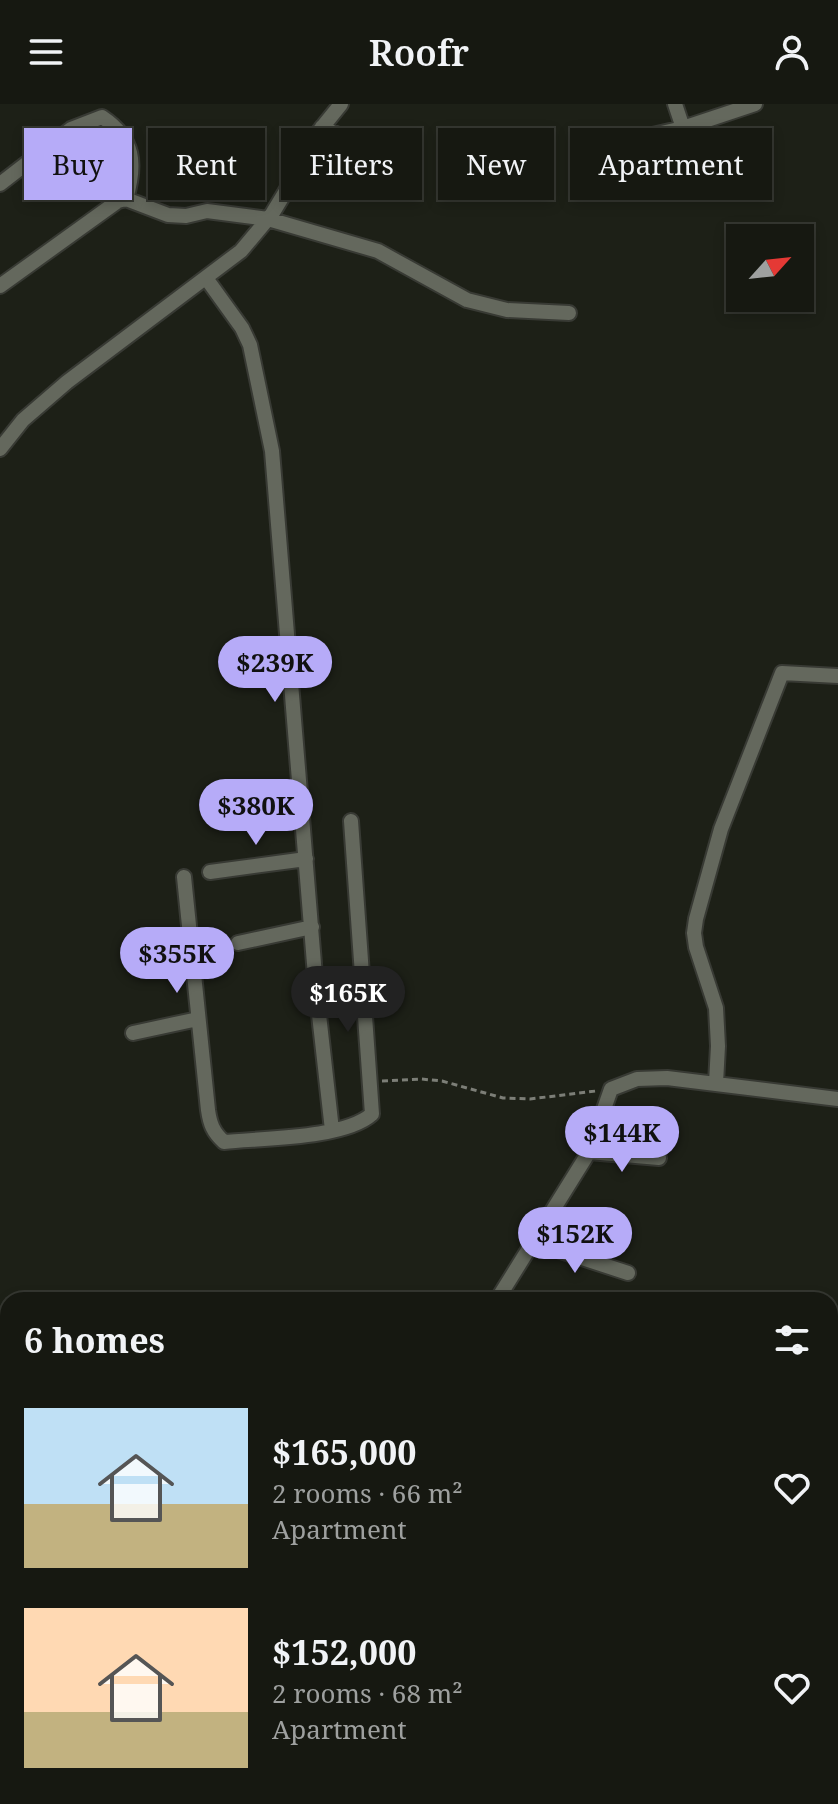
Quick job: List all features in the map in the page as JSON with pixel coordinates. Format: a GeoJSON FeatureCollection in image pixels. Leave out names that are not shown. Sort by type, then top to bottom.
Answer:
{"type":"FeatureCollection","features":[{"type":"Feature","properties":{"kind":"street"},"geometry":{"type":"LineString","coordinates":[[0,449],[23,420],[67,382],[241,251],[268,219],[292,181],[312,140],[341,104]]}},
{"type":"Feature","properties":{"kind":"street"},"geometry":{"type":"LineString","coordinates":[[675,104],[683,128],[755,104]]}},
{"type":"Feature","properties":{"kind":"street"},"geometry":{"type":"LineString","coordinates":[[74,128],[102,117],[117,128]]}},
{"type":"Feature","properties":{"kind":"street"},"geometry":{"type":"LineString","coordinates":[[0,184],[24,165]]}},
{"type":"Feature","properties":{"kind":"street"},"geometry":{"type":"LineString","coordinates":[[0,286],[122,200]]}},
{"type":"Feature","properties":{"kind":"street"},"geometry":{"type":"LineString","coordinates":[[129,200],[168,215],[186,216],[207,211],[268,219],[378,251],[467,300],[507,310],[569,313]]}},
{"type":"Feature","properties":{"kind":"street"},"geometry":{"type":"LineString","coordinates":[[206,278],[242,328],[250,345],[272,451],[332,1130]]}},
{"type":"Feature","properties":{"kind":"street"},"geometry":{"type":"LineString","coordinates":[[716,1083],[716,1008],[694,933],[721,829],[782,673],[838,676]]}},
{"type":"Feature","properties":{"kind":"street"},"geometry":{"type":"LineString","coordinates":[[184,877],[210,1125],[224,1142],[351,1127],[372,1114],[351,821]]}},
{"type":"Feature","properties":{"kind":"street"},"geometry":{"type":"LineString","coordinates":[[210,872],[306,859]]}},
{"type":"Feature","properties":{"kind":"street"},"geometry":{"type":"LineString","coordinates":[[238,943],[312,927]]}},
{"type":"Feature","properties":{"kind":"street"},"geometry":{"type":"LineString","coordinates":[[133,1033],[198,1019]]}},
{"type":"Feature","properties":{"kind":"street"},"geometry":{"type":"LineString","coordinates":[[502,1292],[589,1152],[611,1089],[637,1079],[667,1078],[838,1099]]}},
{"type":"Feature","properties":{"kind":"street"},"geometry":{"type":"LineString","coordinates":[[589,1152],[659,1158]]}},
{"type":"Feature","properties":{"kind":"street"},"geometry":{"type":"LineString","coordinates":[[533,1242],[628,1273]]}},
{"type":"Feature","properties":{"kind":"path"},"geometry":{"type":"LineString","coordinates":[[371,1082],[442,1081],[503,1098],[530,1099],[611,1089]]}}]}
